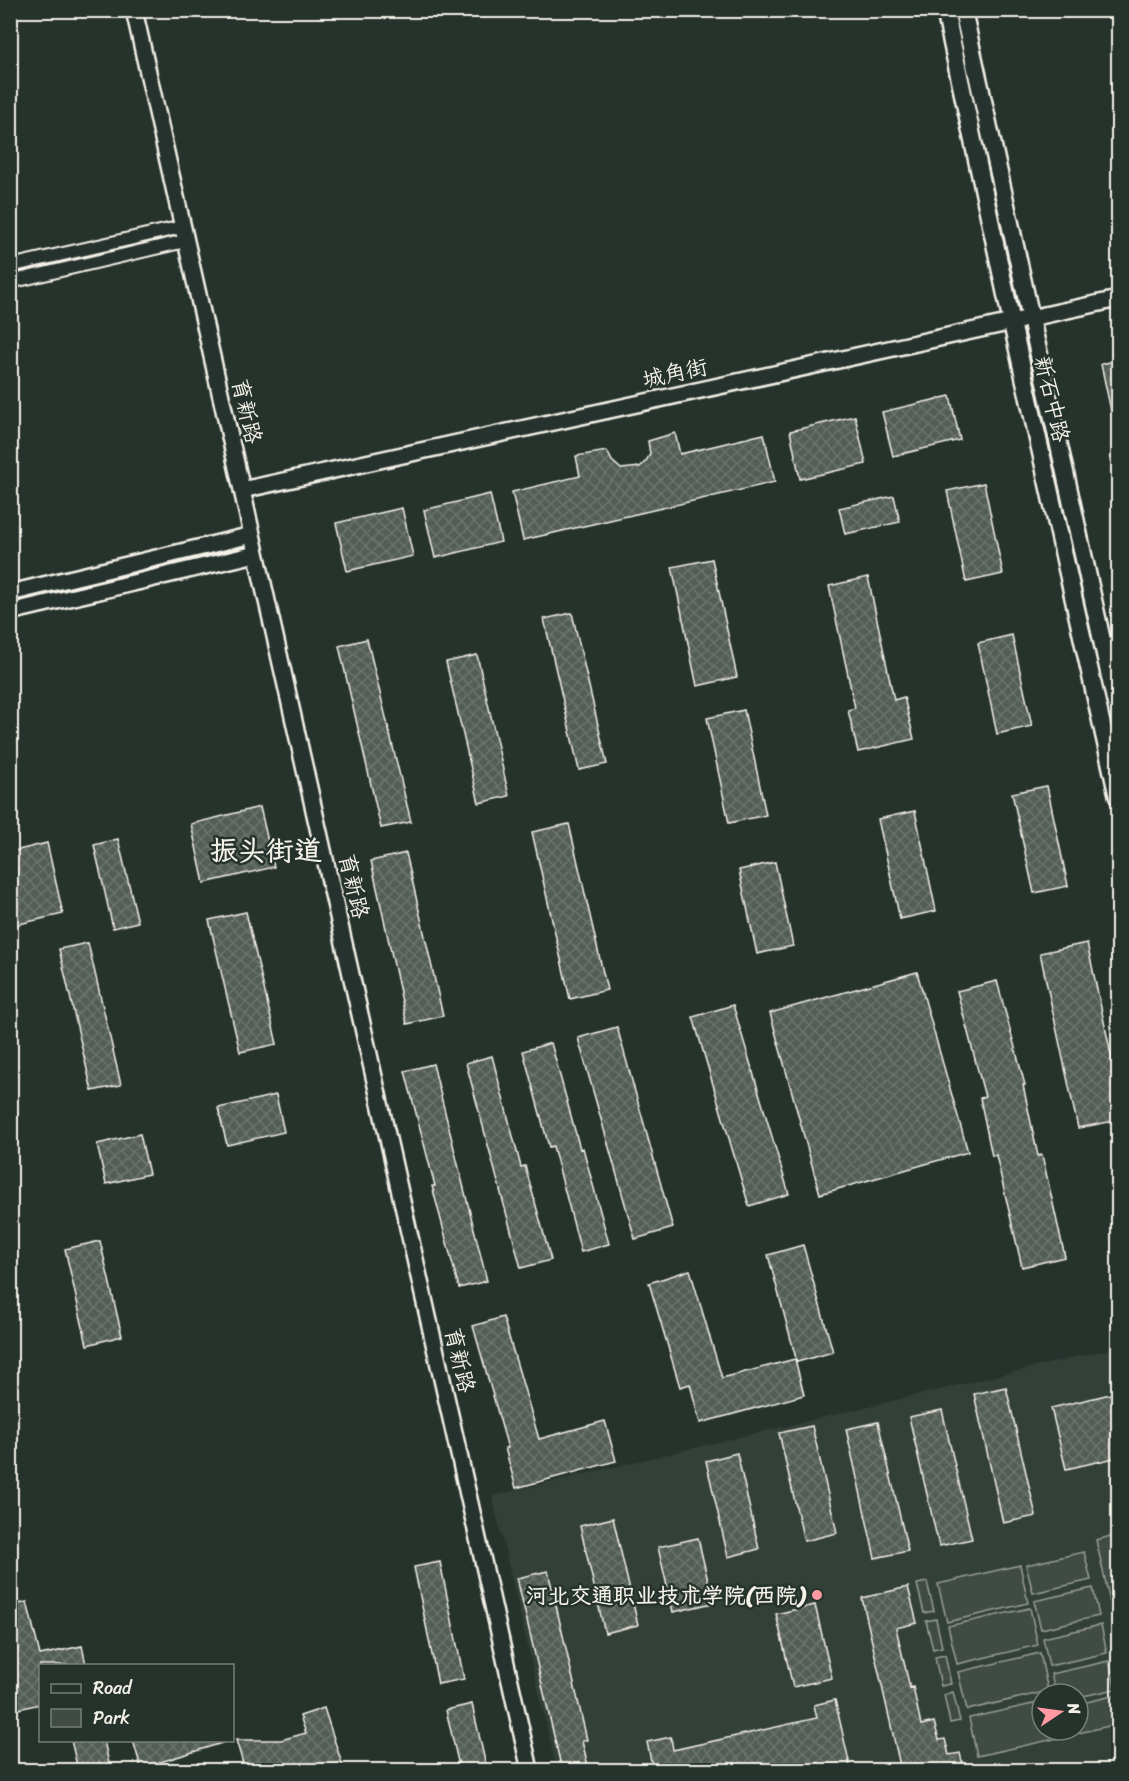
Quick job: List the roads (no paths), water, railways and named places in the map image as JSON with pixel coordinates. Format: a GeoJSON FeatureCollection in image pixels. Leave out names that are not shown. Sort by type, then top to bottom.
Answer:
{"type":"FeatureCollection","features":[{"type":"Feature","properties":{"kind":"main road","name":"新石中路"},"geometry":{"type":"LineString","coordinates":[[945,10],[1012,323],[1119,796]]}},
{"type":"Feature","properties":{"kind":"main road","name":"新石中路"},"geometry":{"type":"LineString","coordinates":[[963,10],[1119,712]]}},
{"type":"Feature","properties":{"kind":"street","name":"育新路"},"geometry":{"type":"LineString","coordinates":[[134,10],[530,1770]]}},
{"type":"Feature","properties":{"kind":"street"},"geometry":{"type":"LineString","coordinates":[[10,266],[184,234]]}},
{"type":"Feature","properties":{"kind":"street"},"geometry":{"type":"LineString","coordinates":[[10,282],[184,234]]}},
{"type":"Feature","properties":{"kind":"street","name":"城角街"},"geometry":{"type":"LineString","coordinates":[[242,490],[1119,299]]}},
{"type":"Feature","properties":{"kind":"street"},"geometry":{"type":"LineString","coordinates":[[10,593],[252,535]]}},
{"type":"Feature","properties":{"kind":"street"},"geometry":{"type":"LineString","coordinates":[[10,612],[256,554]]}},
{"type":"Feature","properties":{"kind":"place","name":"河北交通职业技术学院(西院)"},"geometry":{"type":"Point","coordinates":[817,1595]}},
{"type":"Feature","properties":{"kind":"district","name":"振头街道"},"geometry":{"type":"Point","coordinates":[266,850]}}]}
